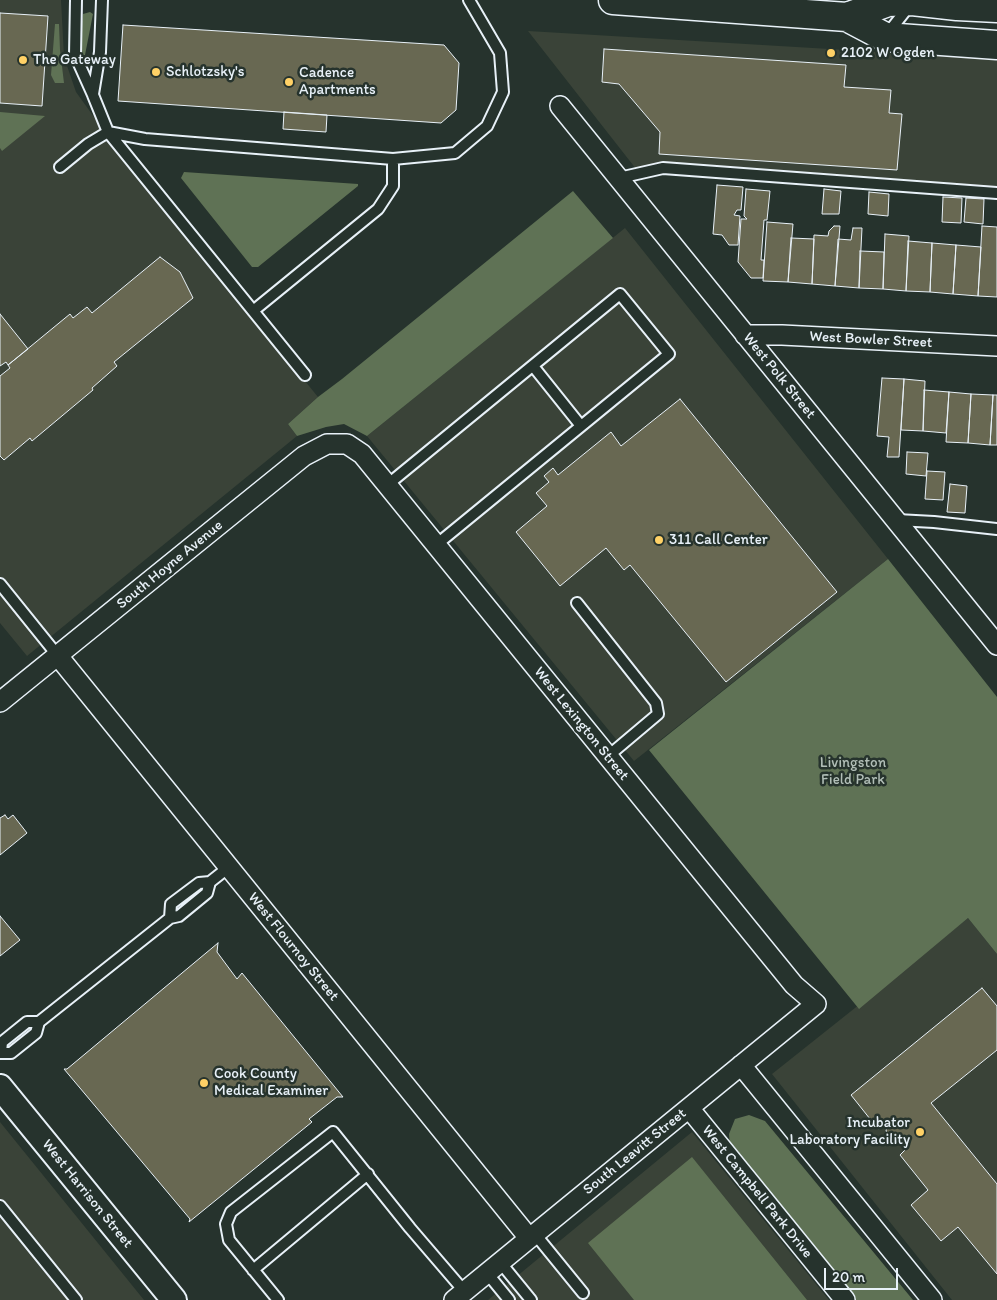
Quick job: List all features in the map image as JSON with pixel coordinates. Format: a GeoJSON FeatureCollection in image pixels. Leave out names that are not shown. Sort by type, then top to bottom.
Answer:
{"type":"FeatureCollection","features":[{"type":"Feature","properties":{"kind":"main road"},"geometry":{"type":"LineString","coordinates":[[613,0],[847,17],[885,37],[997,45]]}},
{"type":"Feature","properties":{"kind":"main road"},"geometry":{"type":"LineString","coordinates":[[847,17],[888,2],[912,1],[997,8]]}},
{"type":"Feature","properties":{"kind":"street","name":"West Polk Street"},"geometry":{"type":"LineString","coordinates":[[560,106],[997,645]]}},
{"type":"Feature","properties":{"kind":"street","name":"West Bowler Street"},"geometry":{"type":"LineString","coordinates":[[746,335],[782,335],[997,346]]}},
{"type":"Feature","properties":{"kind":"street","name":"South Hoyne Avenue"},"geometry":{"type":"LineString","coordinates":[[0,702],[304,456],[327,444],[347,444]]}},
{"type":"Feature","properties":{"kind":"street","name":"West Lexington Street"},"geometry":{"type":"LineString","coordinates":[[347,444],[362,454],[386,486],[794,985],[816,1004]]}},
{"type":"Feature","properties":{"kind":"street","name":"West Flournoy Street"},"geometry":{"type":"LineString","coordinates":[[58,656],[532,1236]]}},
{"type":"Feature","properties":{"kind":"street","name":"South Leavitt Street"},"geometry":{"type":"LineString","coordinates":[[459,1296],[816,1004]]}},
{"type":"Feature","properties":{"kind":"street"},"geometry":{"type":"LineString","coordinates":[[741,1065],[932,1300]]}},
{"type":"Feature","properties":{"kind":"street","name":"West Harrison Street"},"geometry":{"type":"LineString","coordinates":[[0,1087],[174,1300]]}},
{"type":"Feature","properties":{"kind":"street","name":"West Campbell Park Drive"},"geometry":{"type":"LineString","coordinates":[[689,1108],[845,1300]]}},
{"type":"Feature","properties":{"kind":"lane"},"geometry":{"type":"LineString","coordinates":[[76,0],[75,55],[108,132],[305,375]]}},
{"type":"Feature","properties":{"kind":"lane"},"geometry":{"type":"LineString","coordinates":[[93,95],[100,52],[102,0]]}},
{"type":"Feature","properties":{"kind":"lane"},"geometry":{"type":"LineString","coordinates":[[60,167],[88,144],[108,132],[145,139],[393,159],[455,153],[488,126],[503,92],[500,52],[469,0]]}},
{"type":"Feature","properties":{"kind":"lane"},"geometry":{"type":"LineString","coordinates":[[885,37],[912,1]]}},
{"type":"Feature","properties":{"kind":"lane"},"geometry":{"type":"LineString","coordinates":[[253,311],[378,209],[393,186],[393,159]]}},
{"type":"Feature","properties":{"kind":"lane"},"geometry":{"type":"LineString","coordinates":[[619,178],[663,168],[997,193]]}},
{"type":"Feature","properties":{"kind":"lane"},"geometry":{"type":"LineString","coordinates":[[386,486],[620,294],[669,354],[436,545]]}},
{"type":"Feature","properties":{"kind":"lane"},"geometry":{"type":"LineString","coordinates":[[532,366],[581,426]]}},
{"type":"Feature","properties":{"kind":"lane"},"geometry":{"type":"LineString","coordinates":[[896,520],[997,529]]}},
{"type":"Feature","properties":{"kind":"lane"},"geometry":{"type":"LineString","coordinates":[[0,584],[58,656]]}},
{"type":"Feature","properties":{"kind":"lane"},"geometry":{"type":"LineString","coordinates":[[577,603],[656,703],[658,714],[607,757]]}},
{"type":"Feature","properties":{"kind":"lane"},"geometry":{"type":"LineString","coordinates":[[0,1053],[12,1053],[36,1033],[39,1022],[170,918],[179,916],[207,893],[210,882],[229,867]]}},
{"type":"Feature","properties":{"kind":"lane"},"geometry":{"type":"LineString","coordinates":[[278,1300],[229,1240],[226,1224],[232,1212],[333,1132],[410,1228],[459,1296]]}},
{"type":"Feature","properties":{"kind":"lane"},"geometry":{"type":"LineString","coordinates":[[253,1270],[368,1174]]}},
{"type":"Feature","properties":{"kind":"lane"},"geometry":{"type":"LineString","coordinates":[[0,1206],[76,1300]]}},
{"type":"Feature","properties":{"kind":"lane"},"geometry":{"type":"LineString","coordinates":[[532,1236],[583,1293]]}},
{"type":"Feature","properties":{"kind":"lane"},"geometry":{"type":"LineString","coordinates":[[494,1268],[509,1300]]}},
{"type":"Feature","properties":{"kind":"lane"},"geometry":{"type":"LineString","coordinates":[[494,1268],[531,1300]]}},
{"type":"Feature","properties":{"kind":"shaded area"},"geometry":{"type":"Polygon","coordinates":[[[0,0],[61,0],[64,57],[76,92],[125,160],[318,397],[288,424],[297,436],[27,656],[0,623],[0,0]]]}},
{"type":"Feature","properties":{"kind":"shaded area"},"geometry":{"type":"Polygon","coordinates":[[[528,31],[997,59],[997,192],[663,168],[640,174],[528,31]]]}},
{"type":"Feature","properties":{"kind":"shaded area"},"geometry":{"type":"Polygon","coordinates":[[[625,228],[888,559],[634,761],[367,436],[625,228]]]}},
{"type":"Feature","properties":{"kind":"shaded area"},"geometry":{"type":"Polygon","coordinates":[[[968,918],[997,954],[997,1300],[952,1300],[772,1074],[968,918]]]}},
{"type":"Feature","properties":{"kind":"shaded area"},"geometry":{"type":"Polygon","coordinates":[[[0,1122],[144,1300],[0,1300],[0,1122]]]}},
{"type":"Feature","properties":{"kind":"shaded area"},"geometry":{"type":"Polygon","coordinates":[[[692,1132],[829,1300],[488,1300],[692,1132]]]}},
{"type":"Feature","properties":{"kind":"green space"},"geometry":{"type":"Polygon","coordinates":[[[90,12],[93,14],[83,57],[80,37],[83,14],[90,12]]]}},
{"type":"Feature","properties":{"kind":"green space"},"geometry":{"type":"Polygon","coordinates":[[[55,24],[59,24],[64,83],[55,83],[51,75],[55,24]]]}},
{"type":"Feature","properties":{"kind":"green space"},"geometry":{"type":"Polygon","coordinates":[[[0,112],[45,116],[2,151],[0,148],[0,112]]]}},
{"type":"Feature","properties":{"kind":"green space"},"geometry":{"type":"Polygon","coordinates":[[[184,172],[358,184],[358,186],[258,267],[252,267],[181,178],[184,172]]]}},
{"type":"Feature","properties":{"kind":"green space"},"geometry":{"type":"Polygon","coordinates":[[[573,191],[613,238],[367,436],[344,424],[326,427],[297,436],[288,424],[318,397],[573,191]]]}},
{"type":"Feature","properties":{"kind":"green space","name":"Livingston Field Park"},"geometry":{"type":"Polygon","coordinates":[[[888,559],[997,697],[997,954],[968,918],[859,1009],[649,750],[888,559]]]}},
{"type":"Feature","properties":{"kind":"green space"},"geometry":{"type":"Polygon","coordinates":[[[749,1115],[765,1121],[913,1300],[856,1300],[730,1147],[729,1134],[735,1119],[749,1115]]]}},
{"type":"Feature","properties":{"kind":"green space"},"geometry":{"type":"Polygon","coordinates":[[[692,1157],[807,1300],[634,1300],[588,1243],[692,1157]]]}},
{"type":"Feature","properties":{"kind":"building","name":"The Gateway"},"geometry":{"type":"Polygon","coordinates":[[[0,13],[48,16],[42,106],[0,103],[0,13]]]}},
{"type":"Feature","properties":{"kind":"building","name":"Cadence Apartments"},"geometry":{"type":"Polygon","coordinates":[[[123,25],[444,45],[459,63],[456,110],[441,123],[118,101],[123,25]]]}},
{"type":"Feature","properties":{"kind":"building"},"geometry":{"type":"Polygon","coordinates":[[[604,49],[846,65],[844,87],[891,90],[889,113],[902,114],[897,170],[659,154],[660,132],[619,84],[602,82],[604,49]]]}},
{"type":"Feature","properties":{"kind":"building"},"geometry":{"type":"Polygon","coordinates":[[[284,112],[327,115],[326,132],[283,129],[284,112]]]}},
{"type":"Feature","properties":{"kind":"building"},"geometry":{"type":"Polygon","coordinates":[[[717,185],[743,187],[741,210],[737,210],[734,215],[740,216],[738,245],[729,245],[722,235],[713,234],[717,185]]]}},
{"type":"Feature","properties":{"kind":"building"},"geometry":{"type":"Polygon","coordinates":[[[746,189],[770,191],[767,220],[764,220],[761,260],[764,260],[763,278],[751,278],[738,262],[741,219],[747,219],[744,216],[746,189]]]}},
{"type":"Feature","properties":{"kind":"building"},"geometry":{"type":"Polygon","coordinates":[[[824,189],[841,191],[839,214],[822,214],[824,189]]]}},
{"type":"Feature","properties":{"kind":"building"},"geometry":{"type":"Polygon","coordinates":[[[869,192],[889,194],[888,216],[868,214],[869,192]]]}},
{"type":"Feature","properties":{"kind":"building"},"geometry":{"type":"Polygon","coordinates":[[[943,197],[962,198],[961,223],[942,222],[943,197]]]}},
{"type":"Feature","properties":{"kind":"building"},"geometry":{"type":"Polygon","coordinates":[[[966,198],[984,199],[983,224],[964,222],[966,198]]]}},
{"type":"Feature","properties":{"kind":"building"},"geometry":{"type":"Polygon","coordinates":[[[767,222],[793,224],[788,282],[763,281],[767,222]]]}},
{"type":"Feature","properties":{"kind":"building"},"geometry":{"type":"Polygon","coordinates":[[[834,226],[840,226],[835,286],[812,284],[814,235],[828,236],[829,231],[834,226]]]}},
{"type":"Feature","properties":{"kind":"building"},"geometry":{"type":"Polygon","coordinates":[[[982,226],[997,227],[997,297],[978,296],[982,226]]]}},
{"type":"Feature","properties":{"kind":"building"},"geometry":{"type":"Polygon","coordinates":[[[853,228],[862,228],[859,288],[835,286],[838,239],[851,240],[853,228]]]}},
{"type":"Feature","properties":{"kind":"building"},"geometry":{"type":"Polygon","coordinates":[[[885,234],[909,236],[906,291],[883,289],[885,234]]]}},
{"type":"Feature","properties":{"kind":"building"},"geometry":{"type":"Polygon","coordinates":[[[791,238],[814,239],[812,284],[788,282],[791,238]]]}},
{"type":"Feature","properties":{"kind":"building"},"geometry":{"type":"Polygon","coordinates":[[[908,241],[932,243],[930,292],[906,291],[908,241]]]}},
{"type":"Feature","properties":{"kind":"building"},"geometry":{"type":"Polygon","coordinates":[[[932,243],[956,245],[953,294],[930,292],[932,243]]]}},
{"type":"Feature","properties":{"kind":"building"},"geometry":{"type":"Polygon","coordinates":[[[956,245],[981,247],[978,296],[953,294],[956,245]]]}},
{"type":"Feature","properties":{"kind":"building"},"geometry":{"type":"Polygon","coordinates":[[[860,251],[884,252],[883,289],[859,288],[860,251]]]}},
{"type":"Feature","properties":{"kind":"building"},"geometry":{"type":"Polygon","coordinates":[[[160,257],[180,272],[193,298],[114,362],[117,366],[92,388],[93,390],[32,441],[30,438],[4,460],[0,456],[0,376],[10,368],[8,365],[70,314],[73,318],[87,307],[92,313],[160,257]]]}},
{"type":"Feature","properties":{"kind":"building"},"geometry":{"type":"Polygon","coordinates":[[[0,314],[28,349],[8,365],[6,362],[0,366],[0,314]]]}},
{"type":"Feature","properties":{"kind":"building"},"geometry":{"type":"Polygon","coordinates":[[[882,378],[904,379],[899,457],[887,457],[889,437],[877,436],[882,378]]]}},
{"type":"Feature","properties":{"kind":"building"},"geometry":{"type":"Polygon","coordinates":[[[904,379],[925,381],[923,431],[901,430],[904,379]]]}},
{"type":"Feature","properties":{"kind":"building"},"geometry":{"type":"Polygon","coordinates":[[[924,390],[949,392],[946,433],[923,431],[924,390]]]}},
{"type":"Feature","properties":{"kind":"building"},"geometry":{"type":"Polygon","coordinates":[[[949,392],[971,394],[968,443],[946,442],[949,392]]]}},
{"type":"Feature","properties":{"kind":"building"},"geometry":{"type":"Polygon","coordinates":[[[971,394],[993,395],[990,445],[968,443],[971,394]]]}},
{"type":"Feature","properties":{"kind":"building"},"geometry":{"type":"Polygon","coordinates":[[[993,395],[997,395],[997,445],[990,445],[993,395]]]}},
{"type":"Feature","properties":{"kind":"building","name":"311 Call Center"},"geometry":{"type":"Polygon","coordinates":[[[680,399],[837,592],[726,682],[630,565],[624,570],[606,548],[560,586],[516,532],[547,506],[536,493],[549,482],[544,476],[553,468],[558,475],[611,432],[621,446],[680,399]]]}},
{"type":"Feature","properties":{"kind":"building"},"geometry":{"type":"Polygon","coordinates":[[[907,452],[928,453],[926,476],[906,474],[907,452]]]}},
{"type":"Feature","properties":{"kind":"building"},"geometry":{"type":"Polygon","coordinates":[[[927,471],[945,472],[943,500],[925,499],[927,471]]]}},
{"type":"Feature","properties":{"kind":"building"},"geometry":{"type":"Polygon","coordinates":[[[950,484],[967,486],[965,513],[947,512],[950,484]]]}},
{"type":"Feature","properties":{"kind":"building"},"geometry":{"type":"Polygon","coordinates":[[[5,815],[8,819],[13,815],[27,833],[0,855],[0,818],[5,815]]]}},
{"type":"Feature","properties":{"kind":"building"},"geometry":{"type":"Polygon","coordinates":[[[0,916],[20,940],[0,956],[0,916]]]}},
{"type":"Feature","properties":{"kind":"building","name":"Cook County Medical Examiner"},"geometry":{"type":"Polygon","coordinates":[[[218,943],[217,952],[237,979],[242,973],[343,1097],[337,1097],[309,1119],[312,1122],[189,1222],[190,1219],[64,1069],[67,1069],[218,943]]]}},
{"type":"Feature","properties":{"kind":"building","name":"Incubator Laboratory Facility"},"geometry":{"type":"Polygon","coordinates":[[[982,988],[997,1006],[997,1050],[931,1103],[997,1184],[997,1274],[958,1227],[941,1241],[911,1205],[928,1190],[900,1155],[906,1149],[895,1136],[887,1134],[886,1130],[888,1127],[885,1123],[878,1129],[851,1095],[982,988]]]}},
{"type":"Feature","properties":{"kind":"place","name":"2102 W Ogden"},"geometry":{"type":"Point","coordinates":[831,53]}},
{"type":"Feature","properties":{"kind":"place","name":"The Gateway"},"geometry":{"type":"Point","coordinates":[23,60]}},
{"type":"Feature","properties":{"kind":"place","name":"Schlotzsky's"},"geometry":{"type":"Point","coordinates":[156,72]}},
{"type":"Feature","properties":{"kind":"place","name":"Cadence Apartments"},"geometry":{"type":"Point","coordinates":[289,82]}},
{"type":"Feature","properties":{"kind":"place","name":"311 Call Center"},"geometry":{"type":"Point","coordinates":[659,540]}},
{"type":"Feature","properties":{"kind":"place","name":"Cook County Medical Examiner"},"geometry":{"type":"Point","coordinates":[204,1083]}},
{"type":"Feature","properties":{"kind":"place","name":"Incubator Laboratory Facility"},"geometry":{"type":"Point","coordinates":[920,1132]}}]}
